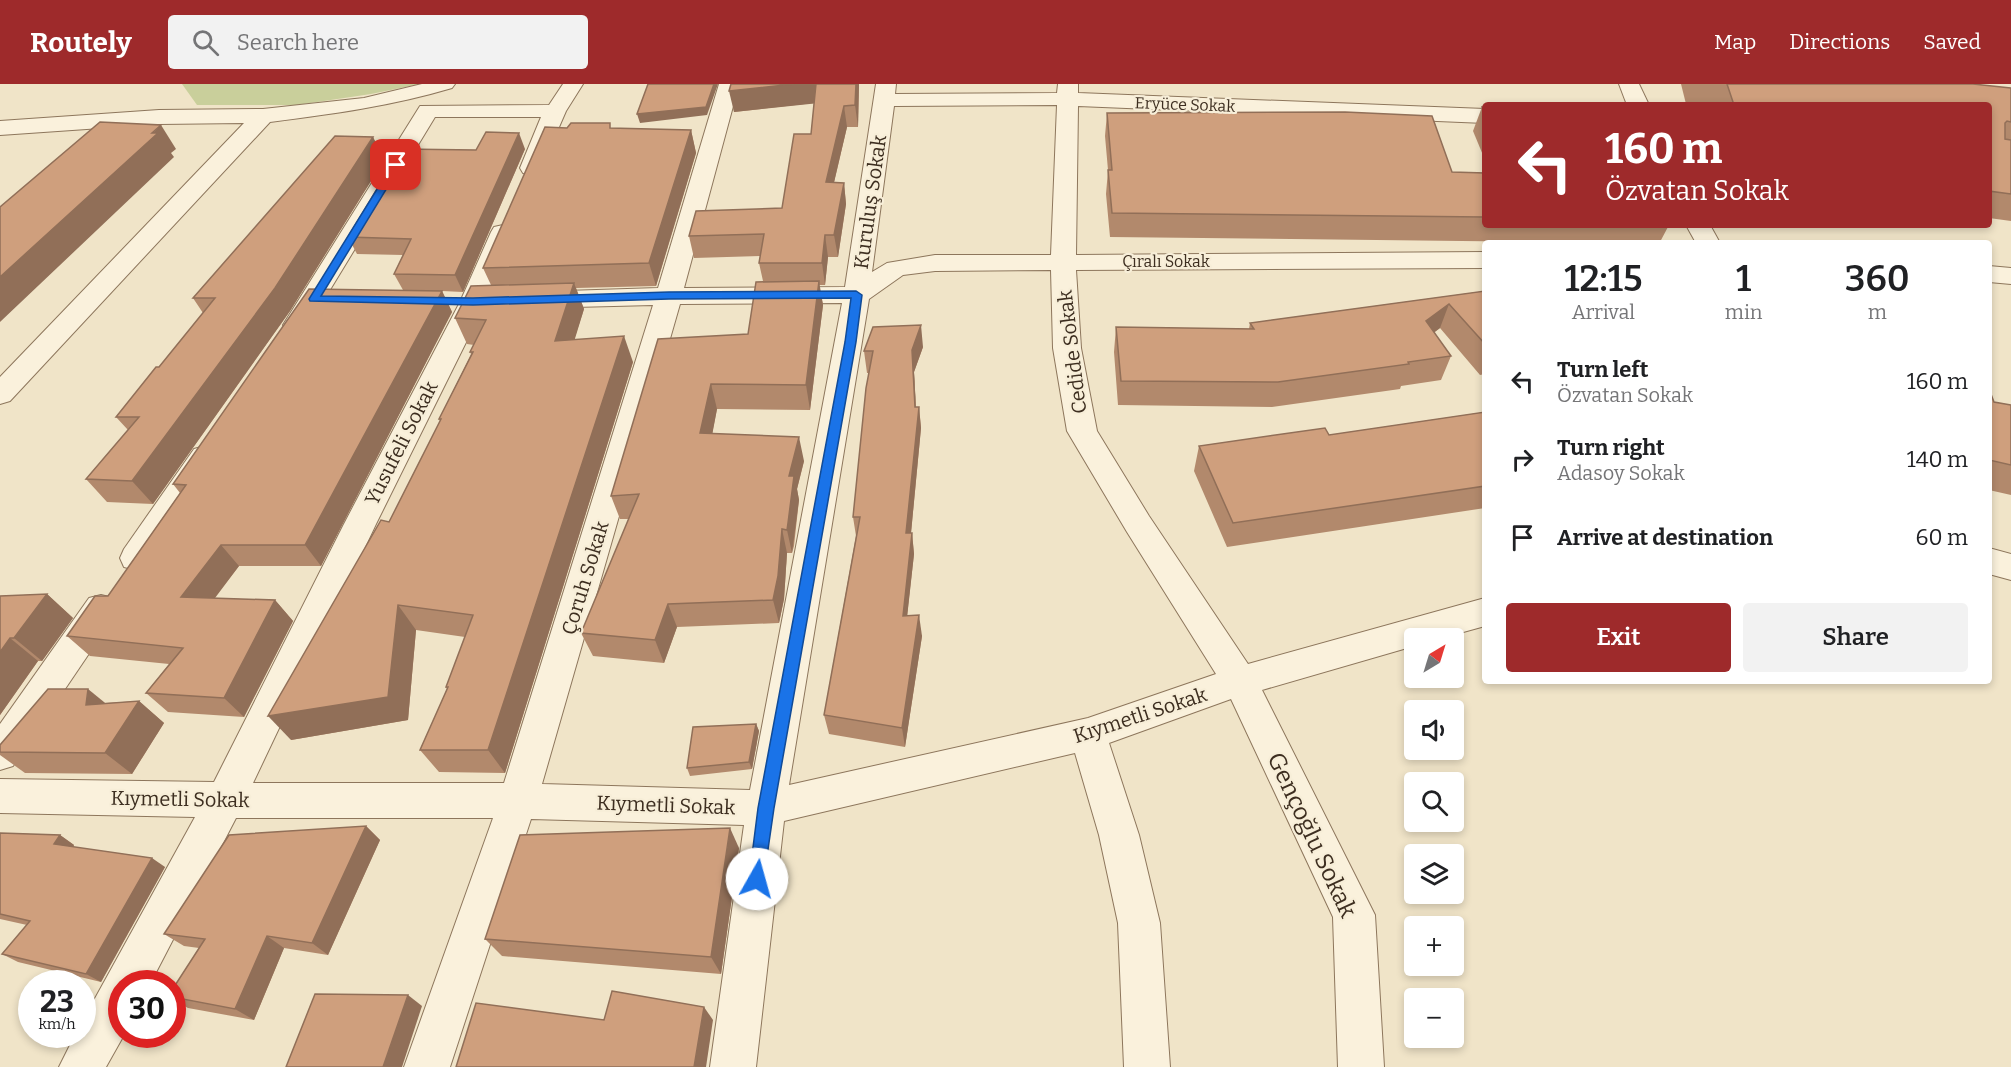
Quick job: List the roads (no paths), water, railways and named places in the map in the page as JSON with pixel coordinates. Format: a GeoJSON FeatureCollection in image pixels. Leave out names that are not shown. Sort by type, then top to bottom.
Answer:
{"type":"FeatureCollection","features":[{"type":"Feature","properties":{"kind":"street"},"geometry":{"type":"LineString","coordinates":[[0,128],[182,116],[263,116],[364,104],[445,84]]}},
{"type":"Feature","properties":{"kind":"street","name":"Yusufeli Sokak"},"geometry":{"type":"LineString","coordinates":[[134,970],[225,800],[360,524],[482,301],[517,199],[555,111],[573,84]]}},
{"type":"Feature","properties":{"kind":"street","name":"Çoruh Sokak"},"geometry":{"type":"LineString","coordinates":[[427,1067],[518,801],[669,296],[729,84]]}},
{"type":"Feature","properties":{"kind":"street"},"geometry":{"type":"LineString","coordinates":[[1629,84],[1637,102]]}},
{"type":"Feature","properties":{"kind":"street","name":"Eryüce Sokak"},"geometry":{"type":"LineString","coordinates":[[885,92],[1069,91],[1482,116]]}},
{"type":"Feature","properties":{"kind":"street","name":"Cedide Sokak"},"geometry":{"type":"LineString","coordinates":[[1069,91],[1063,261],[1067,348],[1082,431],[1138,524],[1240,681]]}},
{"type":"Feature","properties":{"kind":"street","name":"Kuruluş Sokak"},"geometry":{"type":"LineString","coordinates":[[733,1067],[766,808],[850,342],[885,92]]}},
{"type":"Feature","properties":{"kind":"street"},"geometry":{"type":"LineString","coordinates":[[281,347],[325,299],[428,111],[555,111]]}},
{"type":"Feature","properties":{"kind":"street"},"geometry":{"type":"LineString","coordinates":[[0,394],[263,116]]}},
{"type":"Feature","properties":{"kind":"street","name":"Çıralı Sokak"},"geometry":{"type":"LineString","coordinates":[[856,295],[896,268],[935,263],[1482,260]]}},
{"type":"Feature","properties":{"kind":"street"},"geometry":{"type":"LineString","coordinates":[[1992,274],[2011,276]]}},
{"type":"Feature","properties":{"kind":"street"},"geometry":{"type":"LineString","coordinates":[[482,301],[669,296],[856,295]]}},
{"type":"Feature","properties":{"kind":"street"},"geometry":{"type":"LineString","coordinates":[[0,754],[220,435]]}},
{"type":"Feature","properties":{"kind":"street"},"geometry":{"type":"LineString","coordinates":[[1992,562],[2011,567]]}},
{"type":"Feature","properties":{"kind":"street","name":"Kıymetli Sokak"},"geometry":{"type":"LineString","coordinates":[[0,796],[225,800],[518,801],[766,808],[1088,734],[1240,681],[1482,613]]}},
{"type":"Feature","properties":{"kind":"street","name":"Gençoğlu Sokak"},"geometry":{"type":"LineString","coordinates":[[1240,681],[1354,915],[1360,1067]]}},
{"type":"Feature","properties":{"kind":"street"},"geometry":{"type":"LineString","coordinates":[[1088,734],[1119,835],[1139,923],[1147,1067]]}},
{"type":"Feature","properties":{"kind":"street"},"geometry":{"type":"LineString","coordinates":[[82,1067],[108,1020]]}}]}
